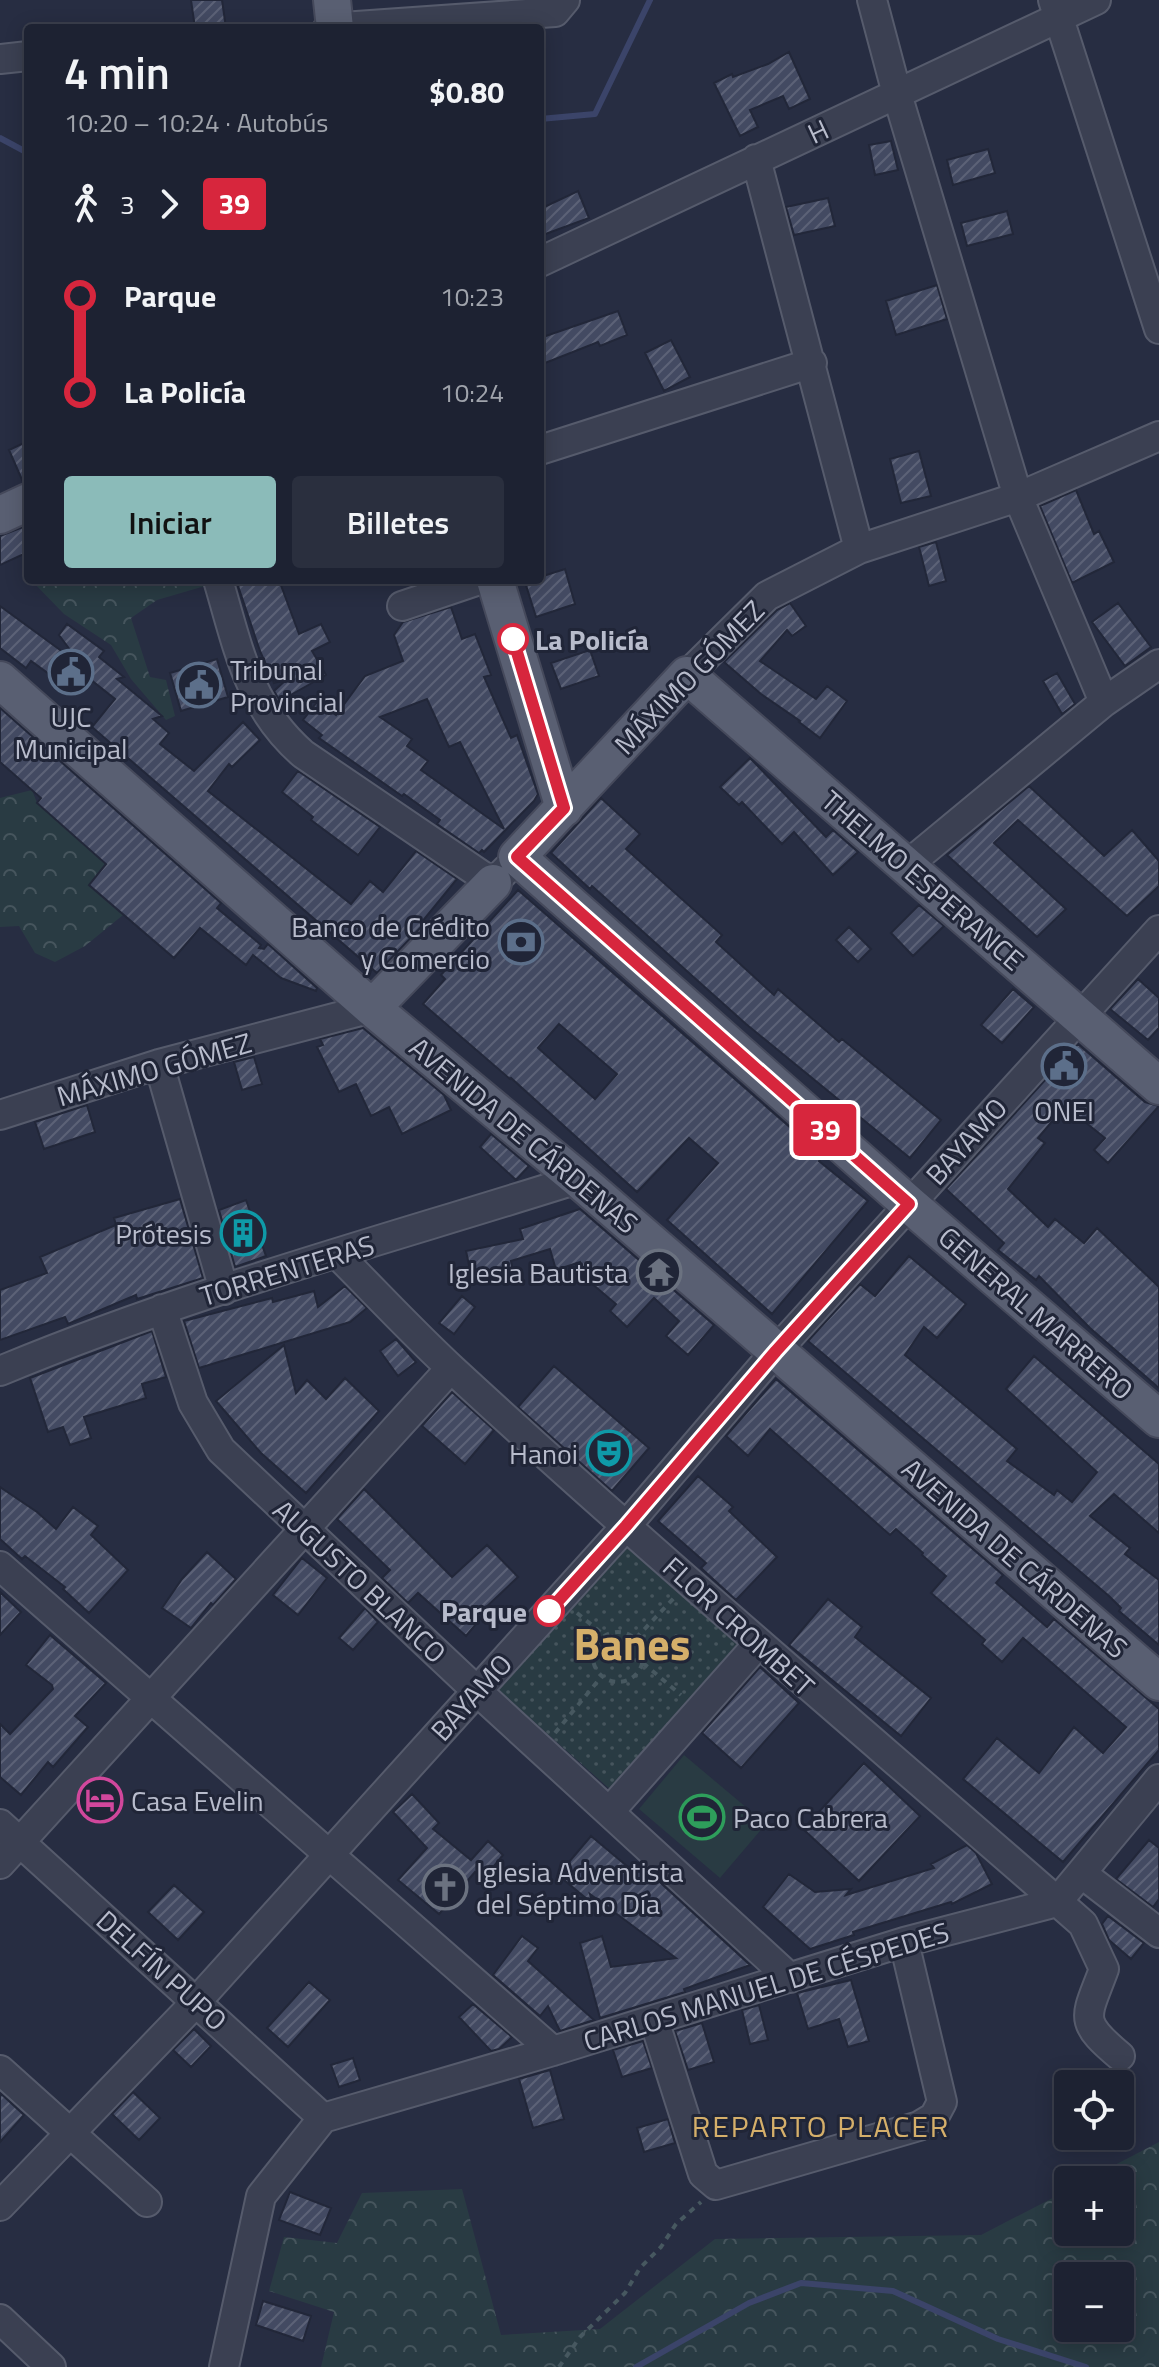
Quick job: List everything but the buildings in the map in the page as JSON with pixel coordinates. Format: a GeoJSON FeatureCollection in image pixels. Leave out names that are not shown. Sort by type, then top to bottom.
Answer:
{"type":"FeatureCollection","features":[{"type":"Feature","properties":{"kind":"main road"},"geometry":{"type":"LineString","coordinates":[[332,0],[335,24]]}},
{"type":"Feature","properties":{"kind":"main road"},"geometry":{"type":"LineString","coordinates":[[0,515],[24,504]]}},
{"type":"Feature","properties":{"kind":"main road"},"geometry":{"type":"LineString","coordinates":[[496,584],[564,808]]}},
{"type":"Feature","properties":{"kind":"main road","name":"MÁXIMO GÓMEZ"},"geometry":{"type":"LineString","coordinates":[[372,1008],[687,675]]}},
{"type":"Feature","properties":{"kind":"main road","name":"THELMO ESPERANCE"},"geometry":{"type":"LineString","coordinates":[[687,675],[1079,1016],[1145,1058],[1159,1086]]}},
{"type":"Feature","properties":{"kind":"main road","name":"AVENIDA DE CÁRDENAS"},"geometry":{"type":"LineString","coordinates":[[0,680],[372,1008],[578,1179],[1159,1682]]}},
{"type":"Feature","properties":{"kind":"main road","name":"GENERAL MARRERO"},"geometry":{"type":"LineString","coordinates":[[505,870],[909,1204],[1159,1419]]}},
{"type":"Feature","properties":{"kind":"street"},"geometry":{"type":"LineString","coordinates":[[872,0],[897,94],[1018,497],[1104,702]]}},
{"type":"Feature","properties":{"kind":"street","name":"H"},"geometry":{"type":"LineString","coordinates":[[544,260],[897,94],[1056,9],[1096,0]]}},
{"type":"Feature","properties":{"kind":"street"},"geometry":{"type":"LineString","coordinates":[[376,24],[560,6]]}},
{"type":"Feature","properties":{"kind":"street"},"geometry":{"type":"LineString","coordinates":[[1056,9],[1159,329]]}},
{"type":"Feature","properties":{"kind":"street"},"geometry":{"type":"LineString","coordinates":[[0,59],[24,56]]}},
{"type":"Feature","properties":{"kind":"street"},"geometry":{"type":"LineString","coordinates":[[756,159],[859,549]]}},
{"type":"Feature","properties":{"kind":"street"},"geometry":{"type":"LineString","coordinates":[[544,449],[812,363]]}},
{"type":"Feature","properties":{"kind":"street","name":"MÁXIMO GÓMEZ"},"geometry":{"type":"LineString","coordinates":[[687,675],[767,596],[859,549],[1018,497],[1159,436]]}},
{"type":"Feature","properties":{"kind":"street"},"geometry":{"type":"LineString","coordinates":[[219,584],[247,679],[285,738],[303,754],[505,870]]}},
{"type":"Feature","properties":{"kind":"street"},"geometry":{"type":"LineString","coordinates":[[402,606],[467,584]]}},
{"type":"Feature","properties":{"kind":"street"},"geometry":{"type":"LineString","coordinates":[[906,866],[1104,702],[1159,664]]}},
{"type":"Feature","properties":{"kind":"street","name":"BAYAMO"},"geometry":{"type":"LineString","coordinates":[[0,2206],[197,2001],[626,1526],[776,1351],[1159,930]]}},
{"type":"Feature","properties":{"kind":"street","name":"MÁXIMO GÓMEZ"},"geometry":{"type":"LineString","coordinates":[[0,1115],[159,1064],[372,1008]]}},
{"type":"Feature","properties":{"kind":"street"},"geometry":{"type":"LineString","coordinates":[[159,1064],[224,1290]]}},
{"type":"Feature","properties":{"kind":"street","name":"TORRENTERAS"},"geometry":{"type":"LineString","coordinates":[[0,1371],[162,1309],[578,1179]]}},
{"type":"Feature","properties":{"kind":"street","name":"FLOR CROMBET"},"geometry":{"type":"LineString","coordinates":[[338,1255],[451,1368],[626,1526],[1083,1924],[1104,1969],[1089,2009],[1088,2023],[1099,2039],[1120,2056]]}},
{"type":"Feature","properties":{"kind":"street","name":"AUGUSTO BLANCO"},"geometry":{"type":"LineString","coordinates":[[162,1309],[193,1403],[221,1450],[477,1691],[790,1978]]}},
{"type":"Feature","properties":{"kind":"street"},"geometry":{"type":"LineString","coordinates":[[0,1864],[10,1833],[150,1699],[451,1368]]}},
{"type":"Feature","properties":{"kind":"street"},"geometry":{"type":"LineString","coordinates":[[0,1566],[553,2051]]}},
{"type":"Feature","properties":{"kind":"street"},"geometry":{"type":"LineString","coordinates":[[609,1812],[758,1644]]}},
{"type":"Feature","properties":{"kind":"street"},"geometry":{"type":"LineString","coordinates":[[1057,1902],[1159,1779]]}},
{"type":"Feature","properties":{"kind":"street","name":"DELFÍN PUPO"},"geometry":{"type":"LineString","coordinates":[[10,1833],[323,2118]]}},
{"type":"Feature","properties":{"kind":"street"},"geometry":{"type":"LineString","coordinates":[[1081,1873],[1159,1933]]}},
{"type":"Feature","properties":{"kind":"street","name":"CARLOS MANUEL DE CÉSPEDES"},"geometry":{"type":"LineString","coordinates":[[323,2118],[553,2051],[904,1942],[1057,1902]]}},
{"type":"Feature","properties":{"kind":"street"},"geometry":{"type":"LineString","coordinates":[[654,2020],[703,2174],[716,2185],[919,2126],[934,2117],[942,2102],[904,1942]]}},
{"type":"Feature","properties":{"kind":"street"},"geometry":{"type":"LineString","coordinates":[[0,2070],[147,2202]]}},
{"type":"Feature","properties":{"kind":"street"},"geometry":{"type":"LineString","coordinates":[[224,2367],[261,2196],[323,2118]]}},
{"type":"Feature","properties":{"kind":"street"},"geometry":{"type":"LineString","coordinates":[[0,2319],[51,2367]]}},
{"type":"Feature","properties":{"kind":"path"},"geometry":{"type":"LineString","coordinates":[[636,1639],[689,1581]]}},
{"type":"Feature","properties":{"kind":"path"},"geometry":{"type":"LineString","coordinates":[[560,1599],[604,1635]]}},
{"type":"Feature","properties":{"kind":"path"},"geometry":{"type":"LineString","coordinates":[[623,1632],[636,1639],[643,1653],[643,1663],[635,1675],[624,1681],[612,1681],[602,1676],[594,1665],[593,1654],[598,1640],[604,1635],[623,1632]]}},
{"type":"Feature","properties":{"kind":"path"},"geometry":{"type":"LineString","coordinates":[[643,1663],[699,1711]]}},
{"type":"Feature","properties":{"kind":"path"},"geometry":{"type":"LineString","coordinates":[[541,1750],[602,1676]]}},
{"type":"Feature","properties":{"kind":"path"},"geometry":{"type":"LineString","coordinates":[[559,2367],[580,2337],[625,2293],[640,2268],[661,2247],[676,2224],[716,2185]]}},
{"type":"Feature","properties":{"kind":"green space"},"geometry":{"type":"Polygon","coordinates":[[[35,584],[205,584],[157,600],[131,618],[150,677],[166,680],[175,716],[166,720],[131,679],[111,645],[64,614],[35,584]]]}},
{"type":"Feature","properties":{"kind":"green space"},"geometry":{"type":"Polygon","coordinates":[[[32,790],[37,803],[108,862],[89,885],[123,915],[85,946],[55,962],[35,953],[19,926],[0,927],[0,798],[32,790]]]}},
{"type":"Feature","properties":{"kind":"green space"},"geometry":{"type":"Polygon","coordinates":[[[623,1537],[742,1642],[611,1790],[492,1685],[623,1537]]]}},
{"type":"Feature","properties":{"kind":"green space","name":"Paco Cabrera"},"geometry":{"type":"Polygon","coordinates":[[[684,1755],[766,1824],[720,1878],[639,1809],[684,1755]]]}},
{"type":"Feature","properties":{"kind":"green space"},"geometry":{"type":"Polygon","coordinates":[[[1159,2142],[1159,2367],[321,2367],[334,2312],[269,2291],[284,2237],[337,2243],[362,2193],[462,2189],[501,2335],[600,2329],[715,2239],[981,2235],[1054,2197],[1054,2246],[1134,2246],[1134,2166],[1113,2166],[1159,2142]]]}},
{"type":"Feature","properties":{"kind":"waterway"},"geometry":{"type":"LineString","coordinates":[[544,119],[595,114],[650,0]]}},
{"type":"Feature","properties":{"kind":"waterway"},"geometry":{"type":"LineString","coordinates":[[0,138],[24,151]]}},
{"type":"Feature","properties":{"kind":"waterway"},"geometry":{"type":"LineString","coordinates":[[636,2367],[749,2303],[801,2283],[893,2291],[998,2339],[1086,2367]]}},
{"type":"Feature","properties":{"kind":"bus line","name":"39"},"geometry":{"type":"LineString","coordinates":[[513,639],[564,808],[517,857],[909,1204],[549,1611]]}},
{"type":"Feature","properties":{"kind":"place","name":"La Policía"},"geometry":{"type":"Point","coordinates":[513,639]}},
{"type":"Feature","properties":{"kind":"place","name":"UJC Municipal"},"geometry":{"type":"Point","coordinates":[71,672]}},
{"type":"Feature","properties":{"kind":"place","name":"Tribunal Provincial"},"geometry":{"type":"Point","coordinates":[199,685]}},
{"type":"Feature","properties":{"kind":"place","name":"Banco de Crédito y Comercio"},"geometry":{"type":"Point","coordinates":[521,942]}},
{"type":"Feature","properties":{"kind":"place","name":"ONEI"},"geometry":{"type":"Point","coordinates":[1064,1066]}},
{"type":"Feature","properties":{"kind":"place","name":"Prótesis"},"geometry":{"type":"Point","coordinates":[243,1233]}},
{"type":"Feature","properties":{"kind":"place","name":"Iglesia Bautista"},"geometry":{"type":"Point","coordinates":[659,1272]}},
{"type":"Feature","properties":{"kind":"place","name":"Hanoi"},"geometry":{"type":"Point","coordinates":[609,1453]}},
{"type":"Feature","properties":{"kind":"place","name":"Parque"},"geometry":{"type":"Point","coordinates":[549,1611]}},
{"type":"Feature","properties":{"kind":"place","name":"Casa Evelin"},"geometry":{"type":"Point","coordinates":[100,1800]}},
{"type":"Feature","properties":{"kind":"place","name":"Paco Cabrera"},"geometry":{"type":"Point","coordinates":[702,1817]}},
{"type":"Feature","properties":{"kind":"place","name":"Iglesia Adventista del Séptimo Día"},"geometry":{"type":"Point","coordinates":[445,1887]}},
{"type":"Feature","properties":{"kind":"district","name":"Banes"},"geometry":{"type":"Point","coordinates":[632,1643]}},
{"type":"Feature","properties":{"kind":"district","name":"REPARTO PLACER"},"geometry":{"type":"Point","coordinates":[821,2126]}}]}
